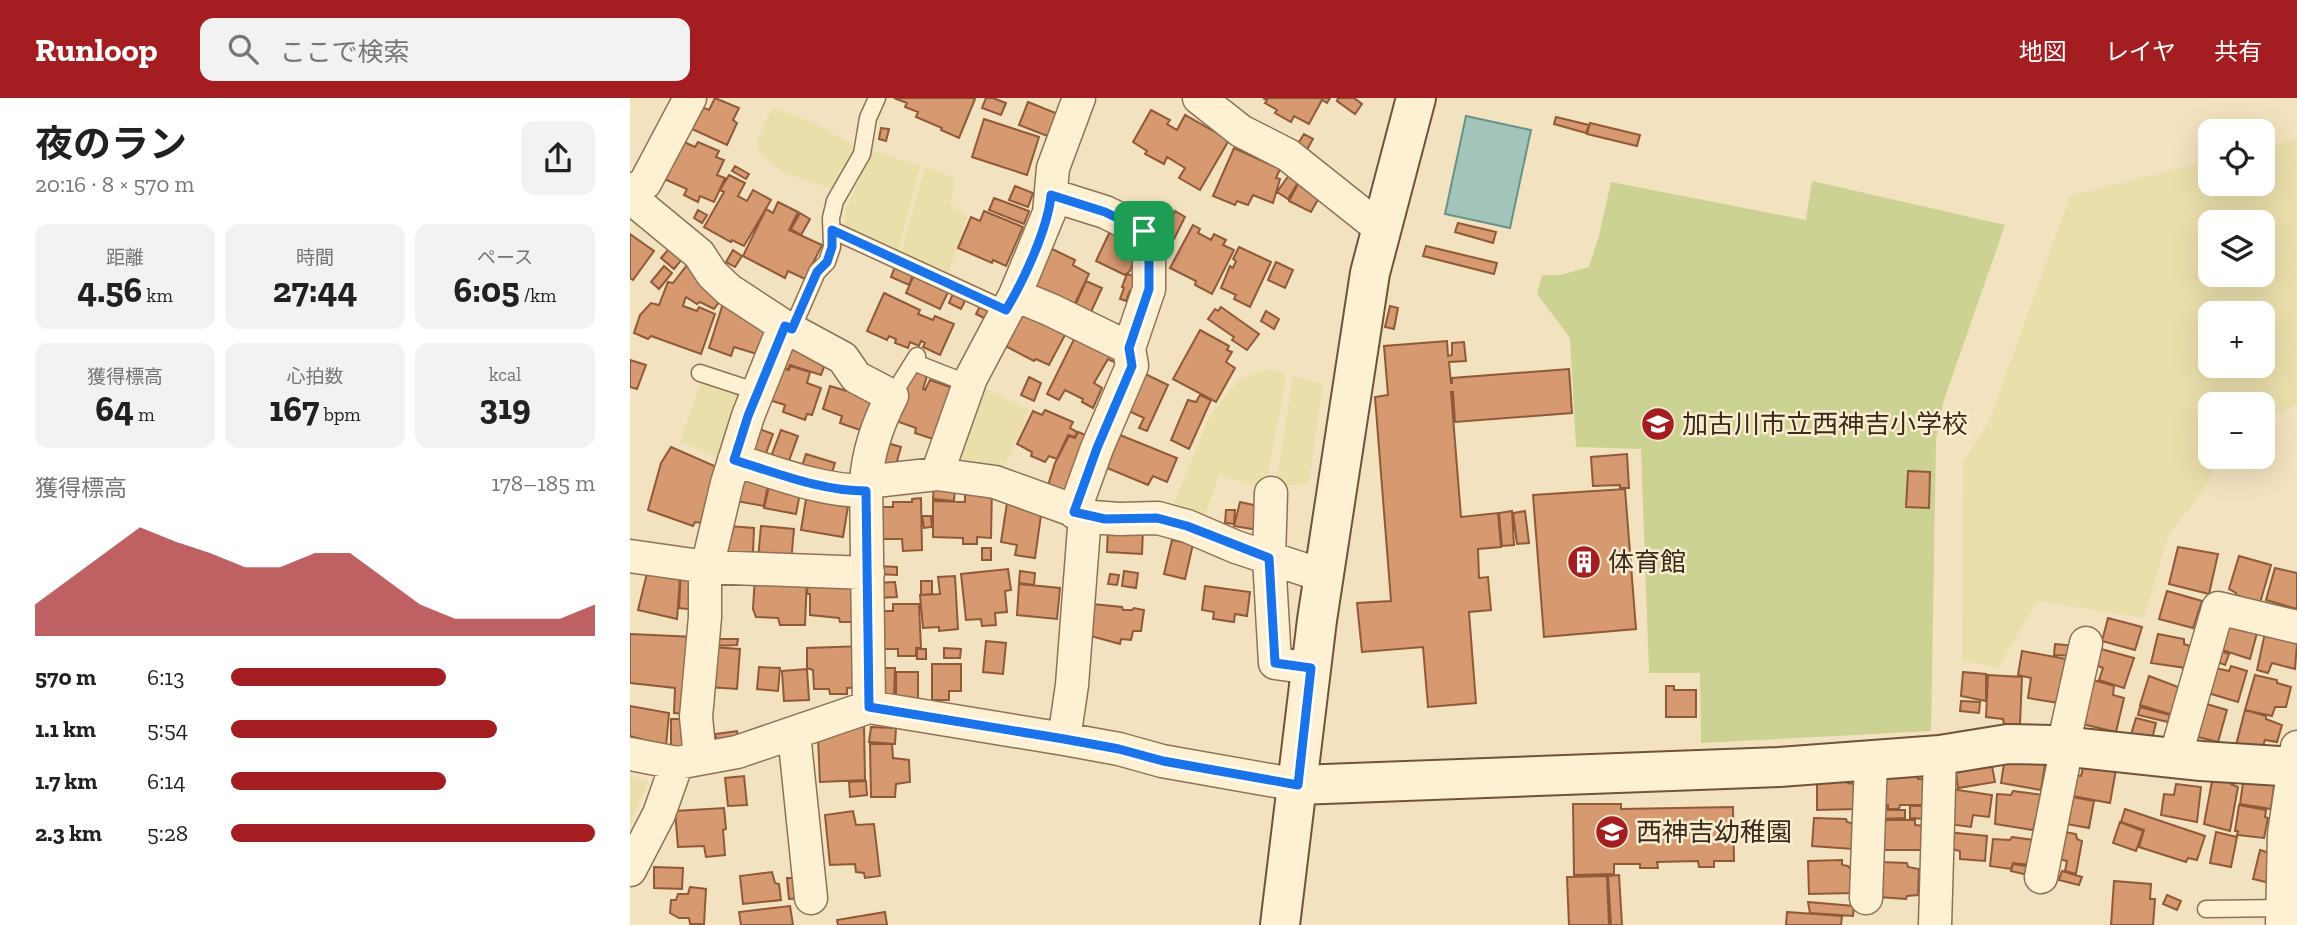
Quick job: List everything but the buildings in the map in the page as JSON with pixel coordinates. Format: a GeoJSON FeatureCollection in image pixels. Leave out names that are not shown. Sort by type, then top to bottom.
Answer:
{"type":"FeatureCollection","features":[{"type":"Feature","properties":{"kind":"street"},"geometry":{"type":"LineString","coordinates":[[690,98],[645,183],[630,193],[642,207],[699,254],[712,274],[729,290],[843,358],[856,377],[892,396],[881,417],[871,449],[866,486],[869,707]]}},
{"type":"Feature","properties":{"kind":"street"},"geometry":{"type":"LineString","coordinates":[[937,474],[968,384],[1011,302],[1049,213],[1054,168],[1079,98]]}},
{"type":"Feature","properties":{"kind":"street"},"geometry":{"type":"LineString","coordinates":[[1199,98],[1241,131],[1289,155],[1381,229]]}},
{"type":"Feature","properties":{"kind":"street"},"geometry":{"type":"LineString","coordinates":[[1280,925],[1311,668],[1370,273],[1416,98]]}},
{"type":"Feature","properties":{"kind":"street"},"geometry":{"type":"LineString","coordinates":[[1051,195],[1105,212],[1149,236],[1149,289],[1129,348],[1132,366],[1097,448],[1079,513],[1072,685],[1064,739]]}},
{"type":"Feature","properties":{"kind":"street"},"geometry":{"type":"LineString","coordinates":[[1011,302],[1051,310],[1129,348]]}},
{"type":"Feature","properties":{"kind":"street"},"geometry":{"type":"LineString","coordinates":[[630,870],[688,761],[696,717],[707,567],[734,460],[758,392],[788,327]]}},
{"type":"Feature","properties":{"kind":"street"},"geometry":{"type":"LineString","coordinates":[[734,460],[806,482],[852,491],[866,486],[937,474],[995,482],[1079,513],[1105,519],[1157,518],[1187,526],[1324,576]]}},
{"type":"Feature","properties":{"kind":"street"},"geometry":{"type":"LineString","coordinates":[[1272,493],[1269,558],[1275,663],[1311,668]]}},
{"type":"Feature","properties":{"kind":"street"},"geometry":{"type":"LineString","coordinates":[[630,556],[707,567],[868,573]]}},
{"type":"Feature","properties":{"kind":"street"},"geometry":{"type":"LineString","coordinates":[[2175,758],[2218,608],[2297,627]]}},
{"type":"Feature","properties":{"kind":"street"},"geometry":{"type":"LineString","coordinates":[[2041,877],[2086,643]]}},
{"type":"Feature","properties":{"kind":"street"},"geometry":{"type":"LineString","coordinates":[[630,754],[688,761],[737,752],[869,707],[1064,739],[1119,749],[1163,761],[1298,785],[1779,768],[1940,755],[2008,744],[2065,746],[2175,758],[2296,760],[2282,916]]}},
{"type":"Feature","properties":{"kind":"street"},"geometry":{"type":"LineString","coordinates":[[794,734],[811,898]]}},
{"type":"Feature","properties":{"kind":"street"},"geometry":{"type":"LineString","coordinates":[[1935,925],[1940,755]]}},
{"type":"Feature","properties":{"kind":"street"},"geometry":{"type":"LineString","coordinates":[[1866,898],[1871,761]]}},
{"type":"Feature","properties":{"kind":"lane"},"geometry":{"type":"LineString","coordinates":[[788,327],[817,272],[827,262],[832,247],[831,218],[835,201],[862,153],[868,118],[877,98]]}},
{"type":"Feature","properties":{"kind":"lane"},"geometry":{"type":"LineString","coordinates":[[832,230],[1011,302]]}},
{"type":"Feature","properties":{"kind":"lane"},"geometry":{"type":"LineString","coordinates":[[892,396],[915,359],[968,384]]}},
{"type":"Feature","properties":{"kind":"lane"},"geometry":{"type":"LineString","coordinates":[[700,373],[758,392]]}},
{"type":"Feature","properties":{"kind":"lane"},"geometry":{"type":"LineString","coordinates":[[2206,909],[2282,916]]}},
{"type":"Feature","properties":{"kind":"shaded area"},"geometry":{"type":"Polygon","coordinates":[[[772,107],[814,123],[855,146],[853,157],[836,190],[783,172],[759,153],[757,141],[772,107]]]}},
{"type":"Feature","properties":{"kind":"shaded area"},"geometry":{"type":"Polygon","coordinates":[[[2297,139],[2297,404],[2275,416],[2275,392],[2198,392],[2198,469],[2216,469],[2197,499],[2169,534],[2144,618],[2037,601],[1998,668],[1962,661],[1963,463],[1990,419],[2070,196],[2198,164],[2198,196],[2275,196],[2275,145],[2297,139]]]}},
{"type":"Feature","properties":{"kind":"shaded area"},"geometry":{"type":"Polygon","coordinates":[[[873,151],[920,166],[898,251],[845,229],[846,209],[873,151]]]}},
{"type":"Feature","properties":{"kind":"shaded area"},"geometry":{"type":"Polygon","coordinates":[[[925,167],[955,178],[950,203],[967,216],[949,272],[901,254],[925,167]]]}},
{"type":"Feature","properties":{"kind":"shaded area"},"geometry":{"type":"Polygon","coordinates":[[[1265,369],[1284,372],[1285,383],[1265,489],[1219,475],[1205,516],[1174,503],[1208,420],[1241,379],[1265,369]]]}},
{"type":"Feature","properties":{"kind":"shaded area"},"geometry":{"type":"Polygon","coordinates":[[[1293,377],[1323,383],[1309,484],[1283,486],[1276,482],[1293,377]]]}},
{"type":"Feature","properties":{"kind":"shaded area"},"geometry":{"type":"Polygon","coordinates":[[[702,379],[742,393],[728,462],[680,442],[702,379]]]}},
{"type":"Feature","properties":{"kind":"shaded area"},"geometry":{"type":"Polygon","coordinates":[[[975,383],[1030,410],[1000,477],[945,465],[975,383]]]}},
{"type":"Feature","properties":{"kind":"shaded area"},"geometry":{"type":"Polygon","coordinates":[[[630,776],[648,782],[630,825],[630,776]]]}},
{"type":"Feature","properties":{"kind":"green space"},"geometry":{"type":"Polygon","coordinates":[[[1812,181],[2005,225],[1943,403],[1936,439],[1931,731],[1701,743],[1700,673],[1649,673],[1641,449],[1576,447],[1570,338],[1537,294],[1542,275],[1561,275],[1589,267],[1611,182],[1806,220],[1812,181]]]}},
{"type":"Feature","properties":{"kind":"water"},"geometry":{"type":"Polygon","coordinates":[[[1466,116],[1531,130],[1510,228],[1445,214],[1466,116]]]}},
{"type":"Feature","properties":{"kind":"place","name":"加古川市立西神吉小学校"},"geometry":{"type":"Point","coordinates":[1658,424]}},
{"type":"Feature","properties":{"kind":"place","name":"体育館"},"geometry":{"type":"Point","coordinates":[1584,562]}},
{"type":"Feature","properties":{"kind":"place","name":"西神吉幼稚園"},"geometry":{"type":"Point","coordinates":[1612,832]}},
{"type":"Feature","properties":{"kind":"route"},"geometry":{"type":"LineString","coordinates":[[1051,195],[1105,212],[1144,231],[1149,236],[1149,289],[1129,348],[1132,366],[1097,448],[1074,512],[1105,519],[1157,518],[1187,526],[1269,558],[1275,663],[1311,668],[1298,785],[965,721],[869,707],[866,491],[806,482],[734,460],[748,416],[785,326],[792,329],[817,272],[827,262],[832,247],[832,230],[1006,310],[1015,295],[1049,213],[1051,195]]}}]}
